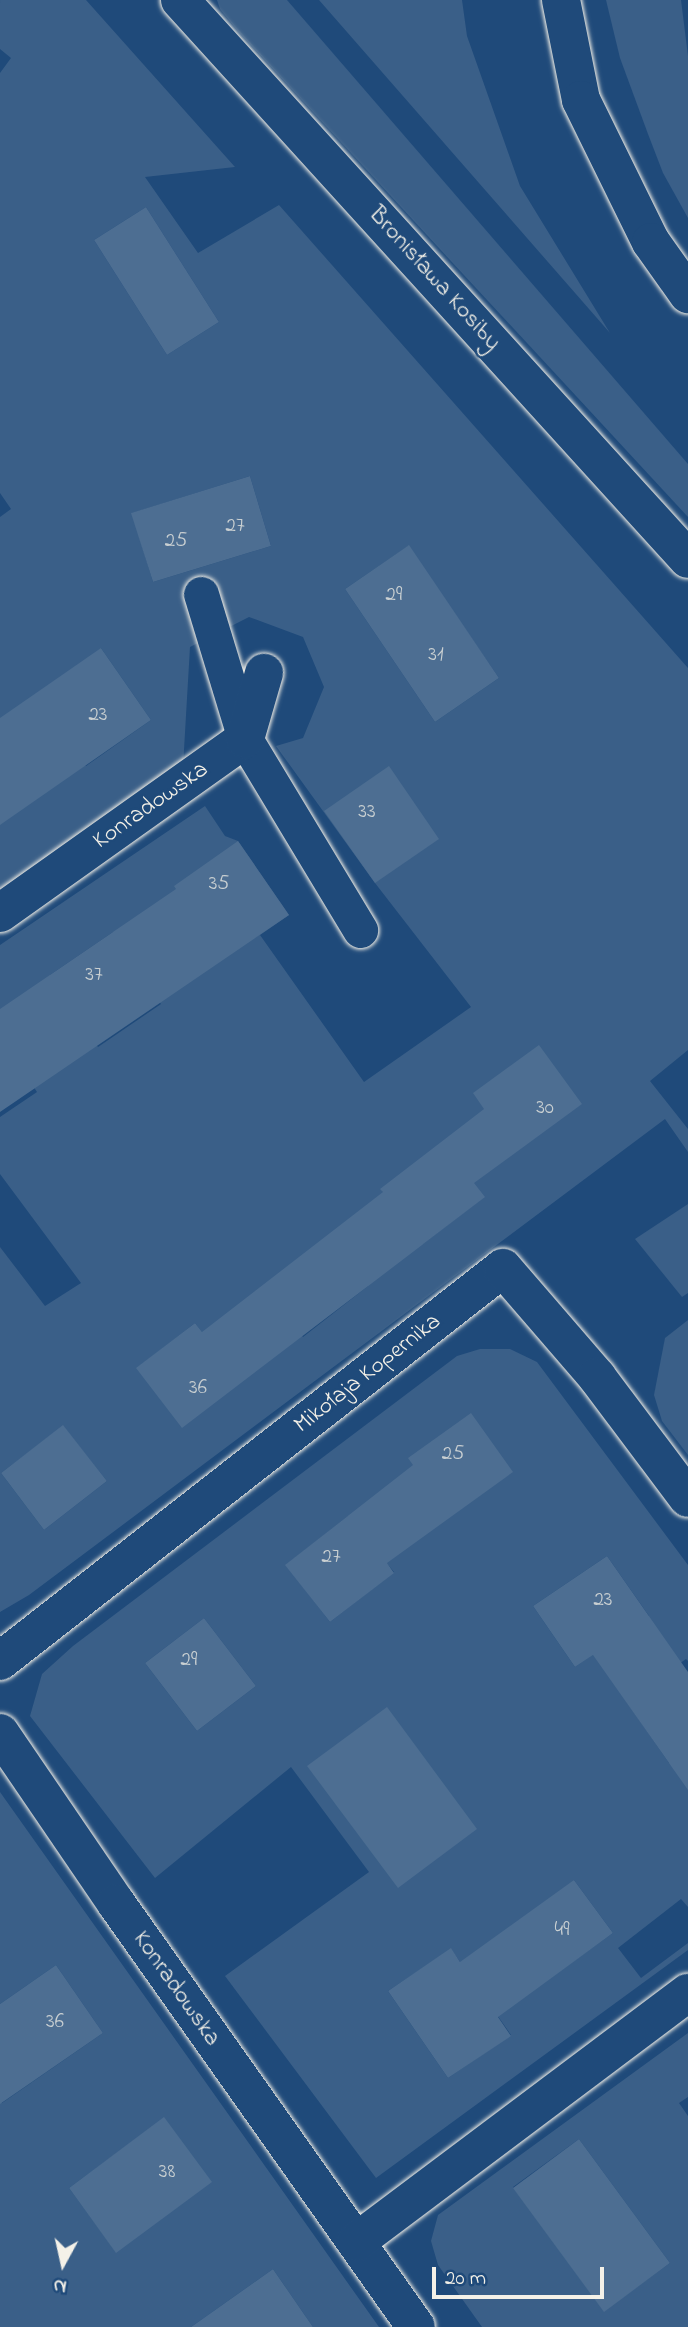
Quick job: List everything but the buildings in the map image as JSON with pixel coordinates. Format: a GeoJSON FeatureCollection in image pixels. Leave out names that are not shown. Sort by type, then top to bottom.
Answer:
{"type":"FeatureCollection","features":[{"type":"Feature","properties":{"kind":"street","name":"Bronisława Kosiby"},"geometry":{"type":"LineString","coordinates":[[180,0],[688,559]]}},
{"type":"Feature","properties":{"kind":"street"},"geometry":{"type":"LineString","coordinates":[[561,0],[581,100],[651,242],[688,294]]}},
{"type":"Feature","properties":{"kind":"street"},"geometry":{"type":"LineString","coordinates":[[245,739],[264,673]]}},
{"type":"Feature","properties":{"kind":"street","name":"Konradowska"},"geometry":{"type":"LineString","coordinates":[[0,913],[245,739]]}},
{"type":"Feature","properties":{"kind":"street","name":"Mikołaja Kopernika"},"geometry":{"type":"LineString","coordinates":[[0,1661],[503,1268],[597,1377],[688,1498]]}},
{"type":"Feature","properties":{"kind":"street","name":"Konradowska"},"geometry":{"type":"LineString","coordinates":[[0,1733],[116,1903],[416,2327]]}},
{"type":"Feature","properties":{"kind":"street"},"geometry":{"type":"LineString","coordinates":[[356,2242],[688,1993]]}},
{"type":"Feature","properties":{"kind":"lane"},"geometry":{"type":"LineString","coordinates":[[201,594],[245,739],[360,930]]}},
{"type":"Feature","properties":{"kind":"shaded area"},"geometry":{"type":"Polygon","coordinates":[[[0,0],[86,0],[235,167],[145,177],[198,253],[279,205],[688,668],[688,1050],[650,1081],[688,1129],[688,1152],[665,1119],[29,1595],[0,1612],[0,1247],[45,1306],[81,1283],[0,1174],[0,1117],[37,1092],[0,1036],[0,945],[205,806],[225,836],[238,841],[289,915],[260,935],[364,1082],[471,1007],[375,883],[276,746],[303,738],[324,687],[303,637],[249,617],[190,647],[183,767],[0,892],[0,517],[11,509],[0,493],[0,73],[11,58],[0,49],[0,0]],[[146,207],[94,240],[167,355],[219,322],[146,207]],[[250,476],[132,513],[153,582],[271,546],[250,476]],[[408,546],[345,589],[435,722],[499,678],[408,546]],[[101,648],[85,765],[151,720],[101,648]],[[113,932],[50,975],[98,1047],[161,1004],[113,932]],[[381,1189],[423,1244],[484,1197],[381,1189]],[[263,1285],[303,1337],[368,1286],[263,1285]],[[195,1323],[137,1368],[240,1383],[195,1323]],[[63,1426],[1,1473],[44,1530],[107,1481],[63,1426]]]}},
{"type":"Feature","properties":{"kind":"shaded area"},"geometry":{"type":"Polygon","coordinates":[[[217,0],[287,0],[688,464],[688,517],[238,31],[220,9],[217,0]]]}},
{"type":"Feature","properties":{"kind":"shaded area"},"geometry":{"type":"Polygon","coordinates":[[[319,0],[462,0],[467,36],[520,186],[610,333],[319,0]]]}},
{"type":"Feature","properties":{"kind":"shaded area"},"geometry":{"type":"Polygon","coordinates":[[[606,0],[681,0],[688,56],[688,218],[663,173],[648,134],[620,58],[606,0]]]}},
{"type":"Feature","properties":{"kind":"shaded area"},"geometry":{"type":"Polygon","coordinates":[[[688,1204],[688,1293],[682,1297],[635,1239],[688,1204]]]}},
{"type":"Feature","properties":{"kind":"shaded area"},"geometry":{"type":"Polygon","coordinates":[[[688,1320],[688,1455],[662,1421],[654,1395],[665,1338],[688,1320]]]}},
{"type":"Feature","properties":{"kind":"shaded area"},"geometry":{"type":"Polygon","coordinates":[[[480,1349],[510,1349],[537,1362],[688,1565],[688,1661],[686,1659],[626,1701],[669,1763],[688,1749],[688,1907],[681,1899],[618,1948],[641,1978],[688,1943],[688,1950],[376,2178],[225,1976],[369,1872],[291,1767],[155,1878],[30,1716],[42,1674],[73,1646],[457,1356],[480,1349]],[[348,1516],[286,1565],[330,1622],[394,1572],[348,1516]],[[607,1556],[533,1606],[575,1667],[649,1616],[607,1556]],[[204,1618],[145,1663],[197,1731],[256,1686],[204,1618]],[[574,1880],[550,1978],[613,1933],[574,1880]],[[451,1949],[388,1991],[448,2078],[511,2035],[451,1949]]]}},
{"type":"Feature","properties":{"kind":"shaded area"},"geometry":{"type":"Polygon","coordinates":[[[0,1792],[379,2327],[313,2327],[273,2269],[191,2327],[0,2327],[0,2100],[2,2103],[103,2033],[56,1965],[0,2004],[0,1792]],[[164,2118],[69,2188],[116,2252],[164,2118]]]}},
{"type":"Feature","properties":{"kind":"shaded area"},"geometry":{"type":"Polygon","coordinates":[[[688,2033],[688,2097],[679,2103],[688,2116],[688,2327],[482,2327],[438,2265],[431,2241],[438,2215],[688,2033]],[[579,2139],[513,2187],[604,2311],[670,2263],[579,2139]]]}}]}
